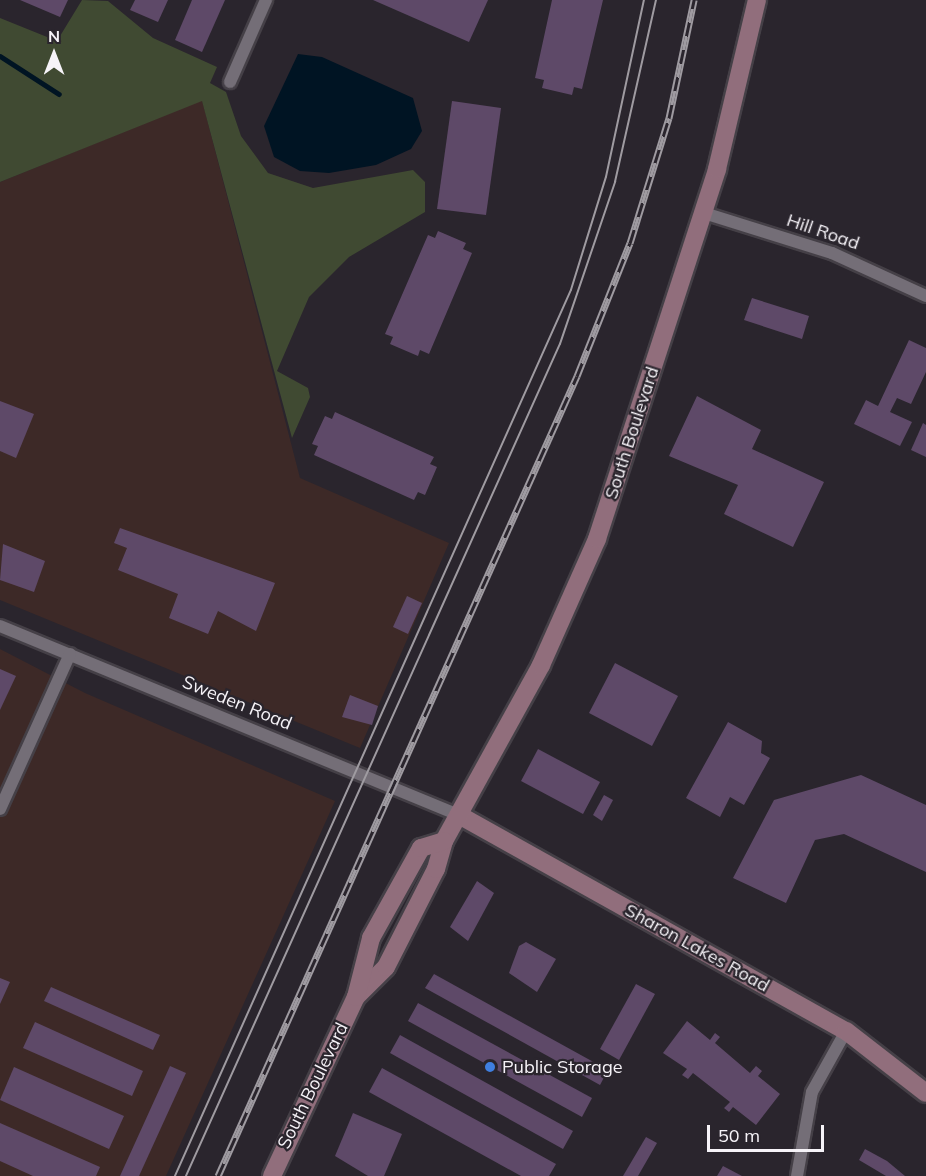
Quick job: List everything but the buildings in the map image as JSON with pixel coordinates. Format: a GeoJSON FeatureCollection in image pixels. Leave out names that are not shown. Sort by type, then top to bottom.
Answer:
{"type":"FeatureCollection","features":[{"type":"Feature","properties":{"kind":"main road","name":"South Boulevard"},"geometry":{"type":"LineString","coordinates":[[356,997],[386,967],[436,869],[444,841],[541,664],[597,539],[704,213],[732,117],[757,0]]}},
{"type":"Feature","properties":{"kind":"main road","name":"Sharon Lakes Road"},"geometry":{"type":"LineString","coordinates":[[459,815],[846,1031],[926,1093]]}},
{"type":"Feature","properties":{"kind":"main road","name":"South Boulevard"},"geometry":{"type":"LineString","coordinates":[[272,1176],[356,997],[371,938],[421,848],[444,841]]}},
{"type":"Feature","properties":{"kind":"street"},"geometry":{"type":"LineString","coordinates":[[230,82],[266,0]]}},
{"type":"Feature","properties":{"kind":"street","name":"Hill Road"},"geometry":{"type":"LineString","coordinates":[[704,213],[832,253],[926,296]]}},
{"type":"Feature","properties":{"kind":"street","name":"Sweden Road"},"geometry":{"type":"LineString","coordinates":[[0,626],[459,815]]}},
{"type":"Feature","properties":{"kind":"street"},"geometry":{"type":"LineString","coordinates":[[0,809],[70,654]]}},
{"type":"Feature","properties":{"kind":"street"},"geometry":{"type":"LineString","coordinates":[[797,1176],[812,1092],[846,1031]]}},
{"type":"Feature","properties":{"kind":"shaded area"},"geometry":{"type":"Polygon","coordinates":[[[202,100],[300,478],[449,543],[360,748],[0,600],[0,182],[202,100]]]}},
{"type":"Feature","properties":{"kind":"shaded area"},"geometry":{"type":"Polygon","coordinates":[[[0,649],[85,693],[335,801],[166,1176],[0,1176],[0,649]]]}},
{"type":"Feature","properties":{"kind":"green space"},"geometry":{"type":"Polygon","coordinates":[[[82,0],[108,1],[153,38],[217,67],[210,83],[226,92],[241,136],[268,173],[313,188],[413,170],[425,182],[425,212],[349,257],[309,297],[277,371],[308,388],[310,397],[292,438],[202,101],[0,182],[0,18],[57,41],[82,0]]]}},
{"type":"Feature","properties":{"kind":"water"},"geometry":{"type":"Polygon","coordinates":[[[298,54],[322,57],[413,98],[422,131],[411,149],[376,165],[329,173],[300,171],[274,157],[264,126],[298,54]]]}},
{"type":"Feature","properties":{"kind":"waterway"},"geometry":{"type":"LineString","coordinates":[[0,56],[59,94]]}},
{"type":"Feature","properties":{"kind":"tram line"},"geometry":{"type":"LineString","coordinates":[[175,1176],[571,290],[606,177],[644,0]]}},
{"type":"Feature","properties":{"kind":"tram line"},"geometry":{"type":"LineString","coordinates":[[186,1176],[560,344],[615,182],[656,0]]}},
{"type":"Feature","properties":{"kind":"railway"},"geometry":{"type":"LineString","coordinates":[[218,1176],[577,376],[630,243],[669,118],[694,0]]}},
{"type":"Feature","properties":{"kind":"place","name":"Public Storage"},"geometry":{"type":"Point","coordinates":[490,1067]}}]}
